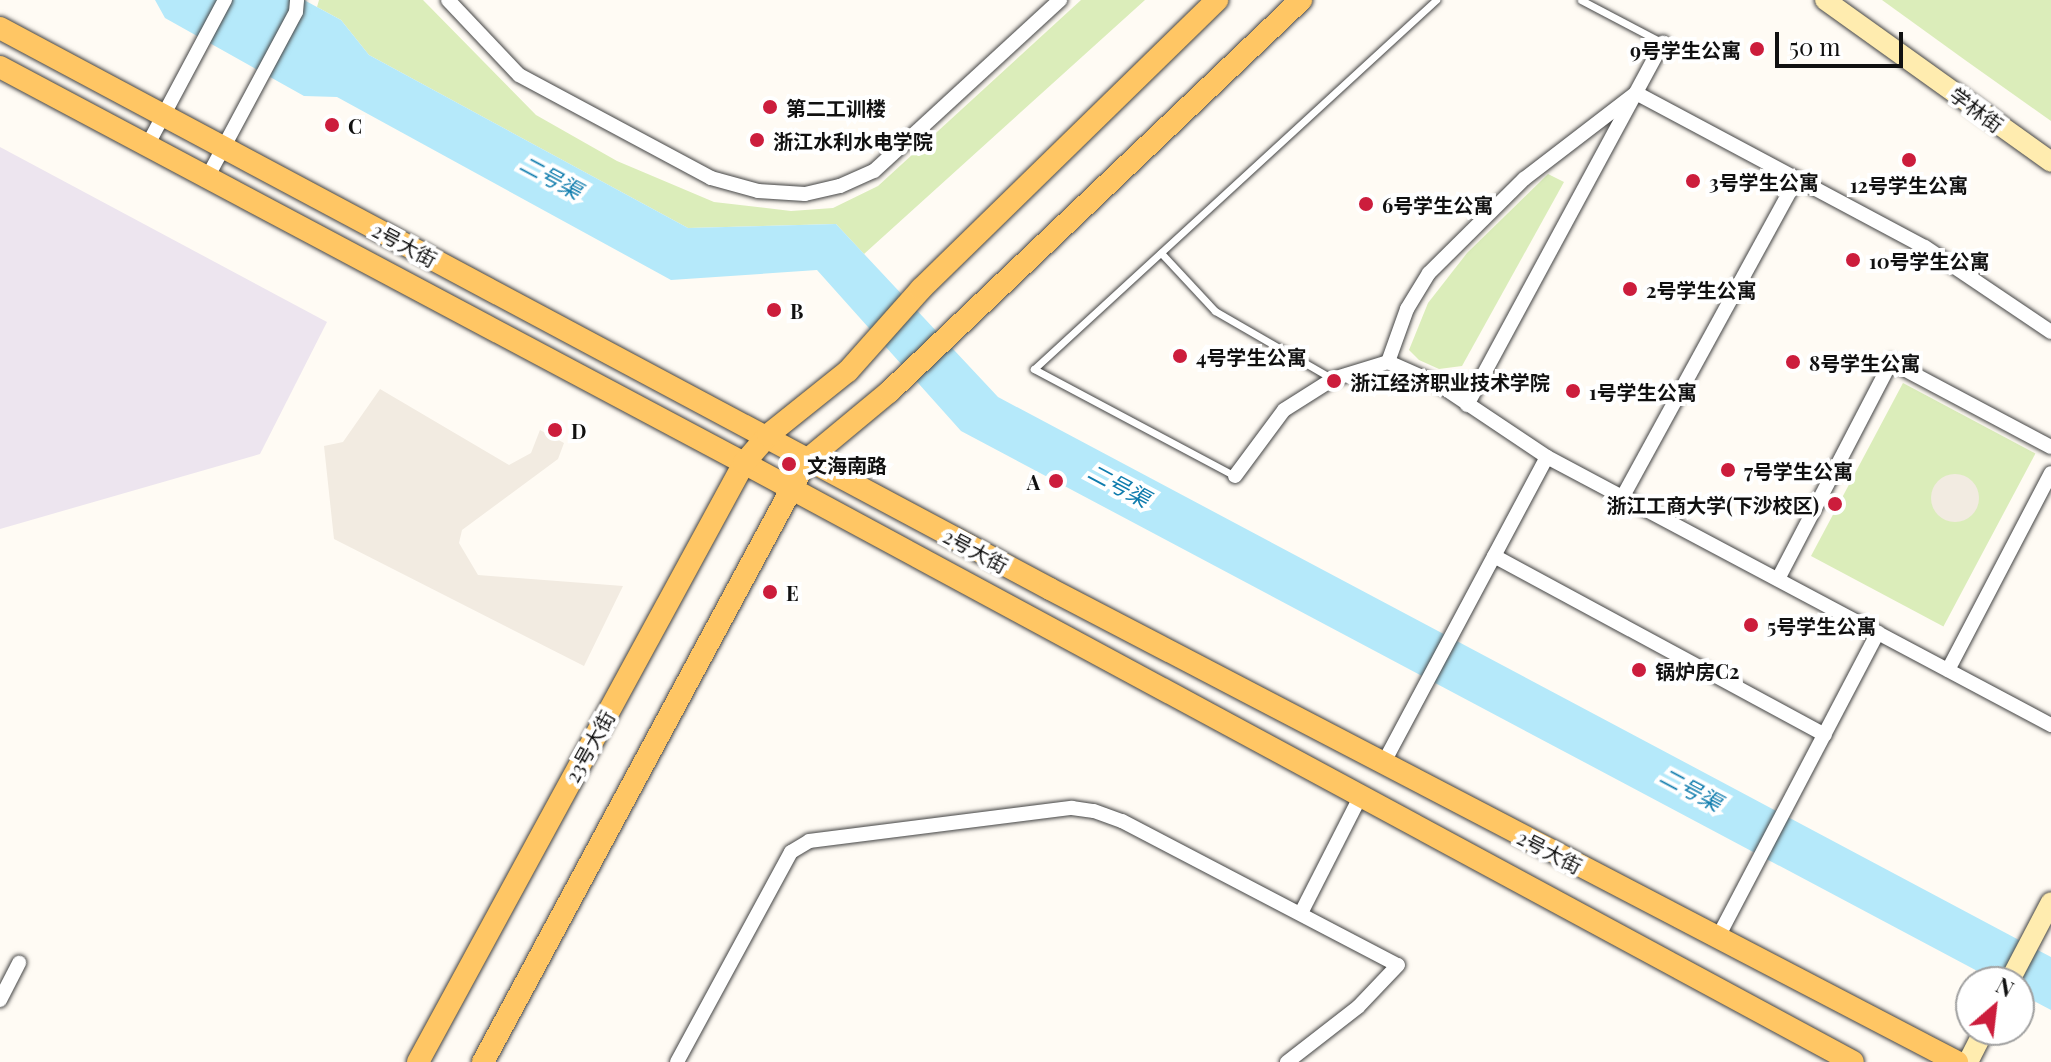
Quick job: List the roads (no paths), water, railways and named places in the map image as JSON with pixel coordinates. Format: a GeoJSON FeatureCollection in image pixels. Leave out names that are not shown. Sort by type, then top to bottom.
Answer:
{"type":"FeatureCollection","features":[{"type":"Feature","properties":{"kind":"main road"},"geometry":{"type":"LineString","coordinates":[[768,435],[848,371],[921,289],[1217,0]]}},
{"type":"Feature","properties":{"kind":"main road"},"geometry":{"type":"LineString","coordinates":[[483,1062],[807,460],[889,392],[1301,0]]}},
{"type":"Feature","properties":{"kind":"main road","name":"学林街"},"geometry":{"type":"LineString","coordinates":[[1825,0],[2051,162]]}},
{"type":"Feature","properties":{"kind":"main road","name":"2号大街"},"geometry":{"type":"LineString","coordinates":[[0,28],[768,435],[807,460],[1957,1062]]}},
{"type":"Feature","properties":{"kind":"main road","name":"2号大街"},"geometry":{"type":"LineString","coordinates":[[0,67],[744,463],[1853,1062]]}},
{"type":"Feature","properties":{"kind":"main road","name":"23号大街"},"geometry":{"type":"LineString","coordinates":[[418,1062],[744,463],[768,435]]}},
{"type":"Feature","properties":{"kind":"main road"},"geometry":{"type":"LineString","coordinates":[[2017,966],[2051,902]]}},
{"type":"Feature","properties":{"kind":"street"},"geometry":{"type":"LineString","coordinates":[[147,146],[225,0]]}},
{"type":"Feature","properties":{"kind":"street"},"geometry":{"type":"LineString","coordinates":[[207,178],[296,12],[297,0]]}},
{"type":"Feature","properties":{"kind":"street"},"geometry":{"type":"LineString","coordinates":[[448,0],[519,75],[711,178],[758,191],[805,194],[840,186],[874,171],[1060,0]]}},
{"type":"Feature","properties":{"kind":"street"},"geometry":{"type":"LineString","coordinates":[[1467,405],[1663,43]]}},
{"type":"Feature","properties":{"kind":"street"},"geometry":{"type":"LineString","coordinates":[[1636,93],[1925,247],[2051,332]]}},
{"type":"Feature","properties":{"kind":"street"},"geometry":{"type":"LineString","coordinates":[[1388,362],[1407,309],[1429,273],[1524,179],[1636,93]]}},
{"type":"Feature","properties":{"kind":"street"},"geometry":{"type":"LineString","coordinates":[[1622,498],[1797,179]]}},
{"type":"Feature","properties":{"kind":"street"},"geometry":{"type":"LineString","coordinates":[[1235,476],[1284,410],[1333,379],[1388,362],[1438,384],[1547,457],[2051,725]]}},
{"type":"Feature","properties":{"kind":"street"},"geometry":{"type":"LineString","coordinates":[[1778,579],[1891,362],[2051,447]]}},
{"type":"Feature","properties":{"kind":"street"},"geometry":{"type":"LineString","coordinates":[[1383,764],[1547,457]]}},
{"type":"Feature","properties":{"kind":"street"},"geometry":{"type":"LineString","coordinates":[[1948,670],[2051,473]]}},
{"type":"Feature","properties":{"kind":"street"},"geometry":{"type":"LineString","coordinates":[[1494,556],[1825,735]]}},
{"type":"Feature","properties":{"kind":"street"},"geometry":{"type":"LineString","coordinates":[[1718,937],[1878,632]]}},
{"type":"Feature","properties":{"kind":"street"},"geometry":{"type":"LineString","coordinates":[[1301,913],[1360,797]]}},
{"type":"Feature","properties":{"kind":"street"},"geometry":{"type":"LineString","coordinates":[[677,1062],[775,875],[791,852],[809,841],[1072,808],[1094,811],[1122,821],[1398,965],[1358,1007],[1287,1062]]}},
{"type":"Feature","properties":{"kind":"street"},"geometry":{"type":"LineString","coordinates":[[0,1000],[19,963]]}},
{"type":"Feature","properties":{"kind":"lane"},"geometry":{"type":"LineString","coordinates":[[1235,476],[1034,369],[1436,0]]}},
{"type":"Feature","properties":{"kind":"lane"},"geometry":{"type":"LineString","coordinates":[[1581,0],[1663,43]]}},
{"type":"Feature","properties":{"kind":"lane"},"geometry":{"type":"LineString","coordinates":[[1161,253],[1215,311],[1333,379]]}},
{"type":"Feature","properties":{"kind":"water","name":"二号渠"},"geometry":{"type":"Polygon","coordinates":[[[155,0],[304,0],[341,20],[369,55],[688,228],[836,224],[998,397],[2051,957],[2051,1010],[2035,1002],[2035,966],[1968,966],[961,431],[817,270],[671,280],[337,97],[304,96],[165,18],[155,0]]]}},
{"type":"Feature","properties":{"kind":"place","name":"9号学生公寓"},"geometry":{"type":"Point","coordinates":[1757,49]}},
{"type":"Feature","properties":{"kind":"place","name":"第二工训楼"},"geometry":{"type":"Point","coordinates":[770,107]}},
{"type":"Feature","properties":{"kind":"place","name":"C"},"geometry":{"type":"Point","coordinates":[332,125]}},
{"type":"Feature","properties":{"kind":"place","name":"浙江水利水电学院"},"geometry":{"type":"Point","coordinates":[757,140]}},
{"type":"Feature","properties":{"kind":"place","name":"12号学生公寓"},"geometry":{"type":"Point","coordinates":[1909,160]}},
{"type":"Feature","properties":{"kind":"place","name":"3号学生公寓"},"geometry":{"type":"Point","coordinates":[1693,181]}},
{"type":"Feature","properties":{"kind":"place","name":"6号学生公寓"},"geometry":{"type":"Point","coordinates":[1366,204]}},
{"type":"Feature","properties":{"kind":"place","name":"10号学生公寓"},"geometry":{"type":"Point","coordinates":[1853,260]}},
{"type":"Feature","properties":{"kind":"place","name":"2号学生公寓"},"geometry":{"type":"Point","coordinates":[1630,289]}},
{"type":"Feature","properties":{"kind":"place","name":"B"},"geometry":{"type":"Point","coordinates":[774,310]}},
{"type":"Feature","properties":{"kind":"place","name":"4号学生公寓"},"geometry":{"type":"Point","coordinates":[1180,356]}},
{"type":"Feature","properties":{"kind":"place","name":"8号学生公寓"},"geometry":{"type":"Point","coordinates":[1793,362]}},
{"type":"Feature","properties":{"kind":"place","name":"浙江经济职业技术学院"},"geometry":{"type":"Point","coordinates":[1334,381]}},
{"type":"Feature","properties":{"kind":"place","name":"1号学生公寓"},"geometry":{"type":"Point","coordinates":[1573,391]}},
{"type":"Feature","properties":{"kind":"place","name":"D"},"geometry":{"type":"Point","coordinates":[555,430]}},
{"type":"Feature","properties":{"kind":"place","name":"文海南路"},"geometry":{"type":"Point","coordinates":[789,464]}},
{"type":"Feature","properties":{"kind":"place","name":"7号学生公寓"},"geometry":{"type":"Point","coordinates":[1728,470]}},
{"type":"Feature","properties":{"kind":"place","name":"A"},"geometry":{"type":"Point","coordinates":[1056,481]}},
{"type":"Feature","properties":{"kind":"place","name":"浙江工商大学(下沙校区)"},"geometry":{"type":"Point","coordinates":[1835,504]}},
{"type":"Feature","properties":{"kind":"place","name":"E"},"geometry":{"type":"Point","coordinates":[770,592]}},
{"type":"Feature","properties":{"kind":"place","name":"5号学生公寓"},"geometry":{"type":"Point","coordinates":[1751,625]}},
{"type":"Feature","properties":{"kind":"place","name":"锅炉房C2"},"geometry":{"type":"Point","coordinates":[1639,670]}}]}
